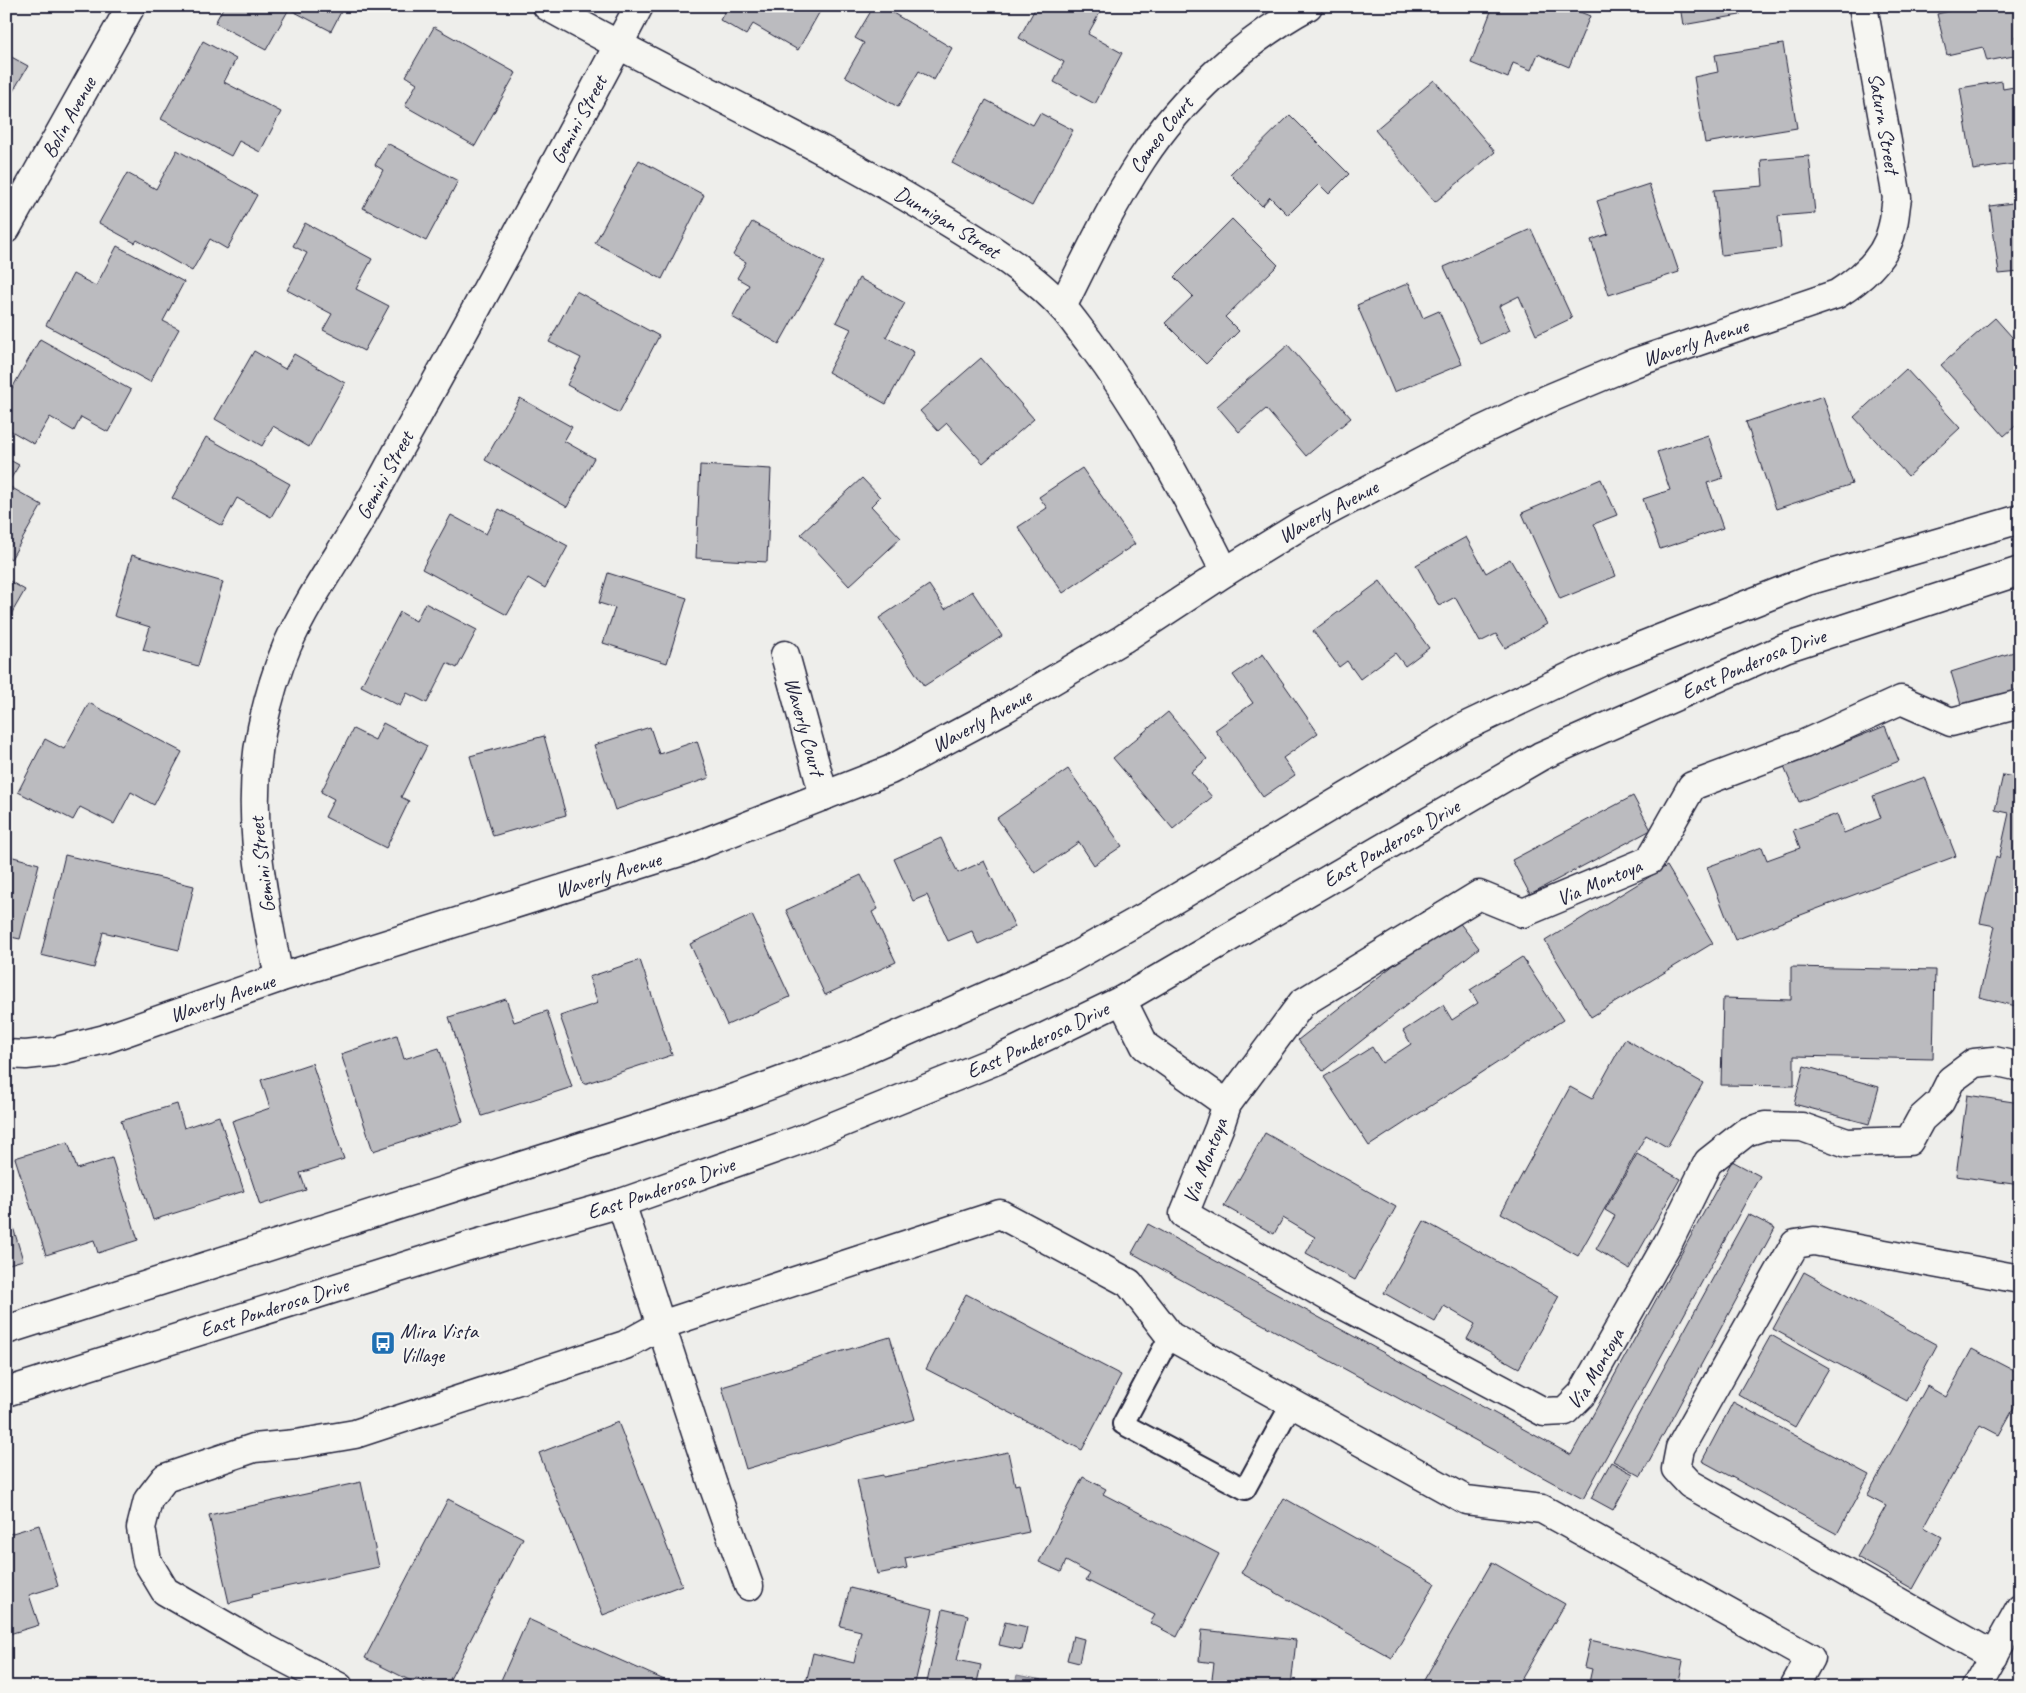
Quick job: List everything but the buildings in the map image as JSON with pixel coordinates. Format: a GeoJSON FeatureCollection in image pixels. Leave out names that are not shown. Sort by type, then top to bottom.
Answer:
{"type":"FeatureCollection","features":[{"type":"Feature","properties":{"kind":"street","name":"Bolin Avenue"},"geometry":{"type":"LineString","coordinates":[[8,222],[131,6]]}},
{"type":"Feature","properties":{"kind":"street","name":"Dunnigan Street"},"geometry":{"type":"LineString","coordinates":[[547,6],[618,46],[880,181],[962,230],[1029,277],[1062,307],[1106,364],[1150,429],[1190,501],[1225,572]]}},
{"type":"Feature","properties":{"kind":"street","name":"Gemini Street"},"geometry":{"type":"LineString","coordinates":[[279,978],[257,860],[254,819],[256,775],[262,730],[272,688],[281,662],[306,610],[358,523],[446,366],[639,6]]}},
{"type":"Feature","properties":{"kind":"street","name":"Cameo Court"},"geometry":{"type":"LineString","coordinates":[[1062,307],[1114,203],[1142,158],[1176,116],[1212,77],[1254,42],[1308,6]]}},
{"type":"Feature","properties":{"kind":"street","name":"Saturn Street"},"geometry":{"type":"LineString","coordinates":[[1863,6],[1897,198],[1889,240]]}},
{"type":"Feature","properties":{"kind":"street","name":"Waverly Avenue"},"geometry":{"type":"LineString","coordinates":[[6,1054],[26,1055],[54,1052],[106,1040],[279,978],[673,854],[890,770],[1004,709],[1123,639],[1225,572],[1303,524],[1480,431],[1548,399],[1634,363],[1837,294],[1856,282],[1872,267],[1889,240]]}},
{"type":"Feature","properties":{"kind":"street"},"geometry":{"type":"LineString","coordinates":[[6,1330],[738,1097],[862,1051],[1068,960],[1143,918],[1462,728],[1601,662],[1807,580],[2020,519]]}},
{"type":"Feature","properties":{"kind":"street","name":"East Ponderosa Drive"},"geometry":{"type":"LineString","coordinates":[[6,1392],[470,1246],[621,1203],[797,1141],[997,1060],[1122,1000],[1541,756],[1785,648],[2020,571]]}},
{"type":"Feature","properties":{"kind":"street","name":"Waverly Court"},"geometry":{"type":"LineString","coordinates":[[785,655],[824,796]]}},
{"type":"Feature","properties":{"kind":"street","name":"Via Montoya"},"geometry":{"type":"LineString","coordinates":[[2020,704],[1951,722],[1901,700],[1804,744],[1692,786],[1650,860],[1523,913],[1479,895],[1302,1003],[1226,1104],[1219,1128],[1184,1214],[1334,1300],[1544,1412],[1565,1411],[1582,1394],[1669,1241],[1708,1162],[1746,1132],[1765,1126],[1802,1127],[1847,1142],[1909,1140],[1921,1119],[1940,1102],[1951,1080],[1974,1063],[1994,1061],[2020,1067]]}},
{"type":"Feature","properties":{"kind":"street","name":"Via Montoya"},"geometry":{"type":"LineString","coordinates":[[1122,1000],[1145,1046],[1226,1104]]}},
{"type":"Feature","properties":{"kind":"street"},"geometry":{"type":"LineString","coordinates":[[621,1203],[713,1485],[749,1586]]}},
{"type":"Feature","properties":{"kind":"street"},"geometry":{"type":"LineString","coordinates":[[339,1687],[255,1643],[165,1591],[147,1561],[141,1528],[148,1500],[165,1478],[254,1448],[296,1444],[356,1434],[625,1345],[661,1325],[1000,1214],[1129,1283],[1170,1336],[1466,1500],[1542,1509],[1810,1658],[1794,1687]]}},
{"type":"Feature","properties":{"kind":"street"},"geometry":{"type":"LineString","coordinates":[[1994,1656],[1690,1484],[1676,1469],[1680,1448],[1795,1244],[1814,1241],[2020,1279]]}},
{"type":"Feature","properties":{"kind":"street"},"geometry":{"type":"LineString","coordinates":[[1976,1687],[2020,1608]]}},
{"type":"Feature","properties":{"kind":"lane"},"geometry":{"type":"LineString","coordinates":[[1170,1336],[1124,1424],[1245,1489],[1292,1403]]}},
{"type":"Feature","properties":{"kind":"shaded area"},"geometry":{"type":"Polygon","coordinates":[[[1017,1675],[1042,1680],[1041,1687],[1014,1687],[1017,1675]]]}},
{"type":"Feature","properties":{"kind":"place","name":"Mira Vista Village"},"geometry":{"type":"Point","coordinates":[383,1343]}}]}
